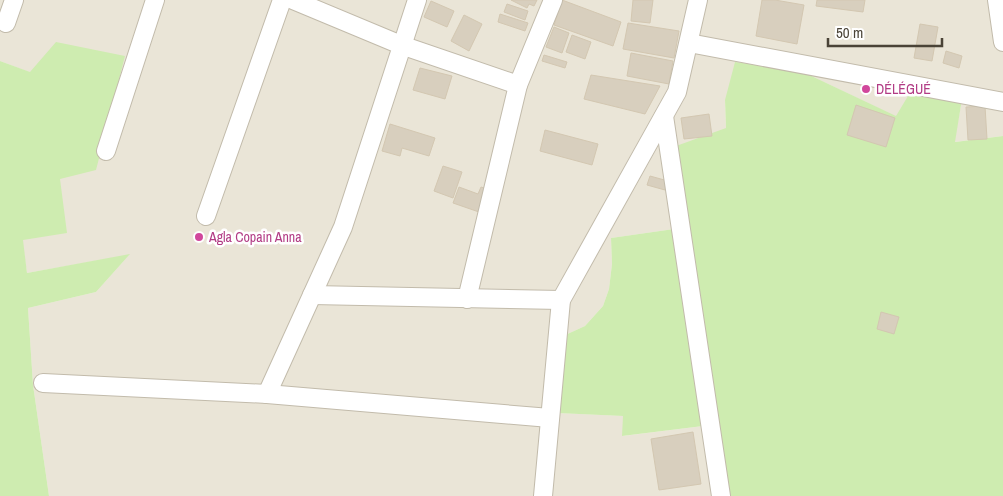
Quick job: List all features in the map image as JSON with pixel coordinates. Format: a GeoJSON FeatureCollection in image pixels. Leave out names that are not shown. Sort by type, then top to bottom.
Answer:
{"type":"FeatureCollection","features":[{"type":"Feature","properties":{"kind":"street"},"geometry":{"type":"LineString","coordinates":[[6,23],[14,0]]}},
{"type":"Feature","properties":{"kind":"street"},"geometry":{"type":"LineString","coordinates":[[106,151],[155,0]]}},
{"type":"Feature","properties":{"kind":"street"},"geometry":{"type":"LineString","coordinates":[[206,216],[282,0]]}},
{"type":"Feature","properties":{"kind":"street"},"geometry":{"type":"LineString","coordinates":[[292,0],[401,45],[518,85]]}},
{"type":"Feature","properties":{"kind":"street"},"geometry":{"type":"LineString","coordinates":[[267,394],[343,226],[417,0]]}},
{"type":"Feature","properties":{"kind":"street"},"geometry":{"type":"LineString","coordinates":[[467,299],[518,85],[552,0]]}},
{"type":"Feature","properties":{"kind":"street"},"geometry":{"type":"LineString","coordinates":[[543,496],[561,300],[677,92],[698,0]]}},
{"type":"Feature","properties":{"kind":"street"},"geometry":{"type":"LineString","coordinates":[[997,0],[1003,42]]}},
{"type":"Feature","properties":{"kind":"street"},"geometry":{"type":"LineString","coordinates":[[688,43],[1003,102]]}},
{"type":"Feature","properties":{"kind":"street"},"geometry":{"type":"LineString","coordinates":[[664,116],[721,496]]}},
{"type":"Feature","properties":{"kind":"street"},"geometry":{"type":"LineString","coordinates":[[312,295],[561,300]]}},
{"type":"Feature","properties":{"kind":"street"},"geometry":{"type":"LineString","coordinates":[[43,383],[267,394],[550,418]]}},
{"type":"Feature","properties":{"kind":"shaded area"},"geometry":{"type":"Polygon","coordinates":[[[0,0],[1003,0],[1003,136],[954,142],[962,100],[897,117],[801,71],[725,100],[726,128],[674,229],[611,238],[612,264],[609,289],[603,306],[585,326],[563,336],[558,413],[623,416],[623,436],[703,426],[715,496],[49,496],[33,385],[28,308],[96,292],[129,255],[27,273],[22,240],[29,72],[0,61],[0,0]]]}},
{"type":"Feature","properties":{"kind":"green space"},"geometry":{"type":"Polygon","coordinates":[[[56,42],[125,56],[96,170],[60,179],[67,233],[23,240],[27,273],[130,254],[96,292],[28,308],[33,385],[49,496],[0,496],[0,61],[30,72],[56,42]]]}},
{"type":"Feature","properties":{"kind":"green space"},"geometry":{"type":"Polygon","coordinates":[[[735,62],[801,71],[896,116],[911,91],[962,99],[955,142],[1003,136],[1003,496],[715,496],[703,426],[622,436],[623,416],[557,413],[563,336],[585,326],[603,306],[609,289],[612,264],[611,238],[674,229],[665,150],[726,128],[725,100],[735,62]]]}},
{"type":"Feature","properties":{"kind":"building"},"geometry":{"type":"Polygon","coordinates":[[[511,0],[537,0],[534,6],[529,4],[527,8],[511,0]]]}},
{"type":"Feature","properties":{"kind":"building"},"geometry":{"type":"Polygon","coordinates":[[[562,0],[621,22],[613,46],[554,25],[562,0]]]}},
{"type":"Feature","properties":{"kind":"building"},"geometry":{"type":"Polygon","coordinates":[[[633,0],[653,0],[650,23],[631,21],[633,0]]]}},
{"type":"Feature","properties":{"kind":"building"},"geometry":{"type":"Polygon","coordinates":[[[762,0],[775,0],[804,5],[797,44],[756,36],[762,0]]]}},
{"type":"Feature","properties":{"kind":"building"},"geometry":{"type":"Polygon","coordinates":[[[817,0],[865,0],[863,12],[816,6],[817,0]]]}},
{"type":"Feature","properties":{"kind":"building"},"geometry":{"type":"Polygon","coordinates":[[[431,1],[454,11],[447,27],[424,17],[431,1]]]}},
{"type":"Feature","properties":{"kind":"building"},"geometry":{"type":"Polygon","coordinates":[[[507,4],[528,11],[525,20],[504,12],[507,4]]]}},
{"type":"Feature","properties":{"kind":"building"},"geometry":{"type":"Polygon","coordinates":[[[500,14],[528,23],[525,31],[498,22],[500,14]]]}},
{"type":"Feature","properties":{"kind":"building"},"geometry":{"type":"Polygon","coordinates":[[[464,15],[482,24],[469,51],[451,41],[464,15]]]}},
{"type":"Feature","properties":{"kind":"building"},"geometry":{"type":"Polygon","coordinates":[[[628,23],[679,31],[674,58],[623,49],[628,23]]]}},
{"type":"Feature","properties":{"kind":"building"},"geometry":{"type":"Polygon","coordinates":[[[920,24],[938,27],[932,61],[914,58],[920,24]]]}},
{"type":"Feature","properties":{"kind":"building"},"geometry":{"type":"Polygon","coordinates":[[[554,27],[569,33],[562,53],[546,47],[554,27]]]}},
{"type":"Feature","properties":{"kind":"building"},"geometry":{"type":"Polygon","coordinates":[[[572,35],[591,42],[585,59],[566,52],[572,35]]]}},
{"type":"Feature","properties":{"kind":"building"},"geometry":{"type":"Polygon","coordinates":[[[946,51],[962,56],[959,68],[943,63],[946,51]]]}},
{"type":"Feature","properties":{"kind":"building"},"geometry":{"type":"Polygon","coordinates":[[[631,53],[673,61],[669,84],[627,76],[631,53]]]}},
{"type":"Feature","properties":{"kind":"building"},"geometry":{"type":"Polygon","coordinates":[[[544,55],[567,62],[565,68],[542,61],[544,55]]]}},
{"type":"Feature","properties":{"kind":"building"},"geometry":{"type":"Polygon","coordinates":[[[420,68],[452,76],[445,99],[413,90],[420,68]]]}},
{"type":"Feature","properties":{"kind":"building"},"geometry":{"type":"Polygon","coordinates":[[[591,75],[660,86],[645,114],[584,99],[591,75]]]}},
{"type":"Feature","properties":{"kind":"building"},"geometry":{"type":"Polygon","coordinates":[[[856,105],[895,118],[886,147],[847,135],[856,105]]]}},
{"type":"Feature","properties":{"kind":"building"},"geometry":{"type":"Polygon","coordinates":[[[985,106],[987,139],[968,140],[966,107],[985,106]]]}},
{"type":"Feature","properties":{"kind":"building"},"geometry":{"type":"Polygon","coordinates":[[[709,114],[712,136],[684,139],[681,118],[709,114]]]}},
{"type":"Feature","properties":{"kind":"building"},"geometry":{"type":"Polygon","coordinates":[[[390,124],[435,138],[429,156],[402,148],[400,156],[382,151],[390,124]]]}},
{"type":"Feature","properties":{"kind":"building"},"geometry":{"type":"Polygon","coordinates":[[[545,130],[598,144],[592,165],[540,151],[545,130]]]}},
{"type":"Feature","properties":{"kind":"building"},"geometry":{"type":"Polygon","coordinates":[[[443,166],[462,172],[453,198],[434,191],[443,166]]]}},
{"type":"Feature","properties":{"kind":"building"},"geometry":{"type":"Polygon","coordinates":[[[650,176],[668,181],[665,190],[647,185],[650,176]]]}},
{"type":"Feature","properties":{"kind":"building"},"geometry":{"type":"Polygon","coordinates":[[[459,187],[478,194],[481,187],[487,189],[479,212],[453,203],[459,187]]]}},
{"type":"Feature","properties":{"kind":"building"},"geometry":{"type":"Polygon","coordinates":[[[881,312],[899,317],[894,334],[877,329],[881,312]]]}},
{"type":"Feature","properties":{"kind":"building"},"geometry":{"type":"Polygon","coordinates":[[[693,432],[701,484],[659,490],[651,439],[693,432]]]}},
{"type":"Feature","properties":{"kind":"place","name":"DÉLÉGUÉ"},"geometry":{"type":"Point","coordinates":[866,89]}},
{"type":"Feature","properties":{"kind":"place","name":"Agla Copain Anna"},"geometry":{"type":"Point","coordinates":[199,237]}}]}
